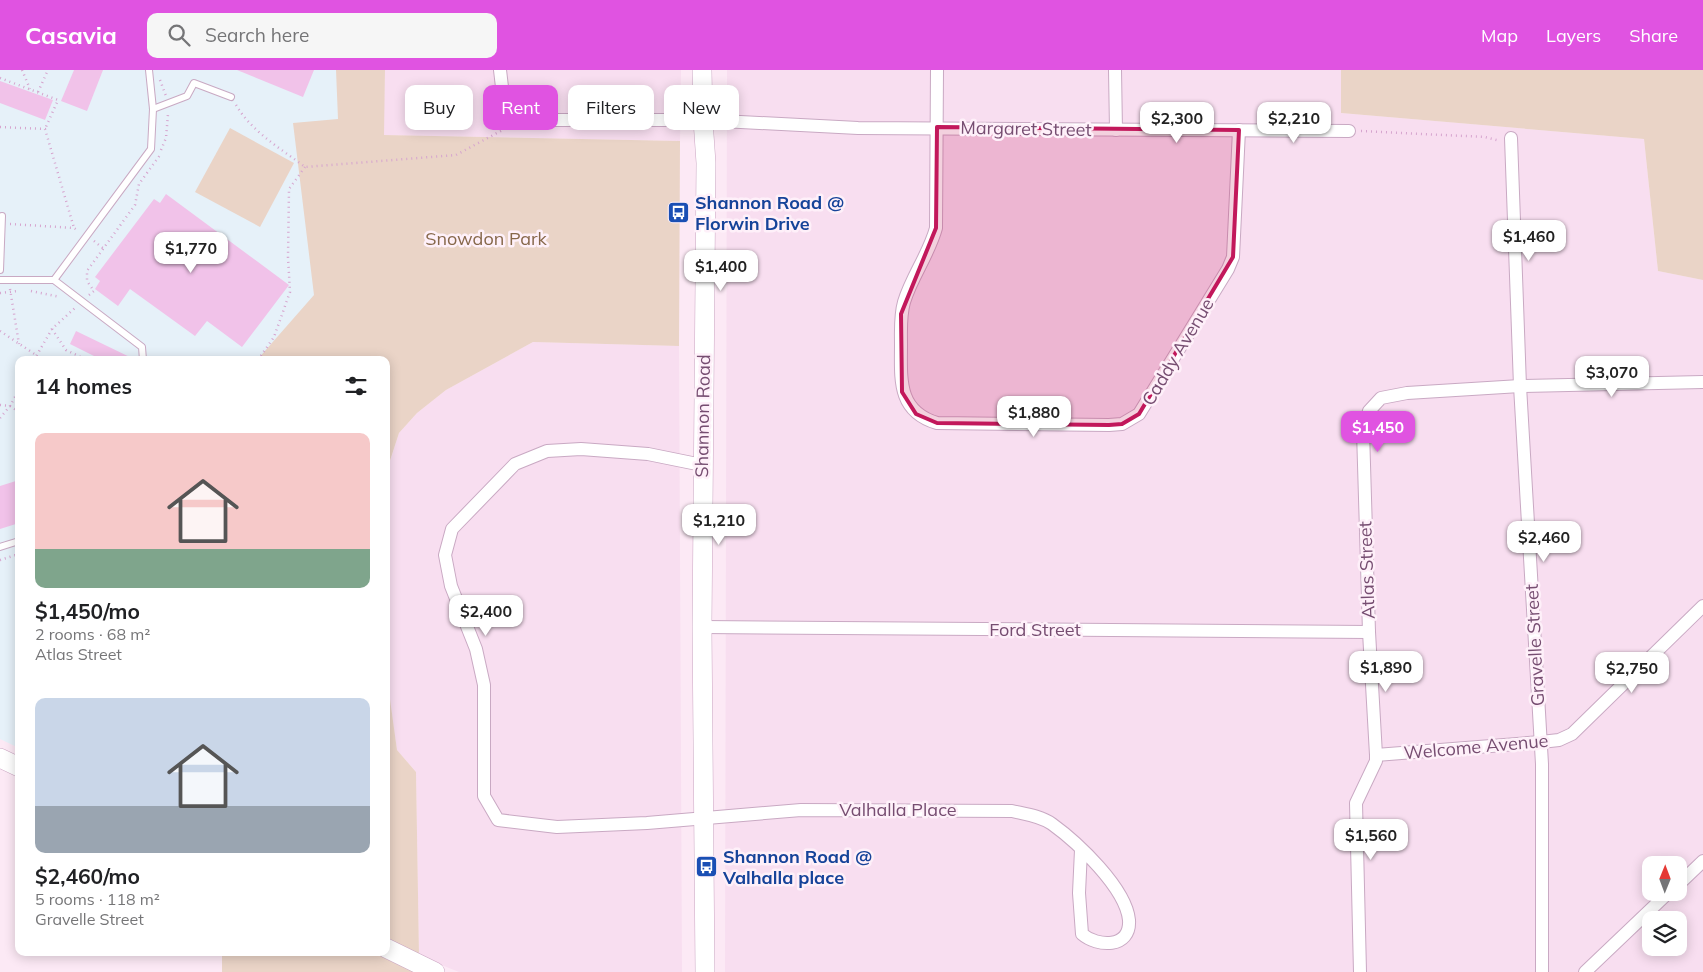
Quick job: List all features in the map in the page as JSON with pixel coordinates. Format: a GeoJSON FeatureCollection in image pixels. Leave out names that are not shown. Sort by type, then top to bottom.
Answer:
{"type":"FeatureCollection","features":[{"type":"Feature","properties":{"kind":"street"},"geometry":{"type":"LineString","coordinates":[[500,70],[502,85]]}},
{"type":"Feature","properties":{"kind":"street","name":"Shannon Road"},"geometry":{"type":"LineString","coordinates":[[702,70],[702,85]]}},
{"type":"Feature","properties":{"kind":"street","name":"Caddy Avenue"},"geometry":{"type":"LineString","coordinates":[[937,70],[936,228],[932,242],[904,302],[901,314],[902,392],[916,414],[937,423],[1109,425],[1122,424],[1140,414],[1223,278],[1233,257],[1239,130]]}},
{"type":"Feature","properties":{"kind":"street"},"geometry":{"type":"LineString","coordinates":[[1116,70],[1116,130]]}},
{"type":"Feature","properties":{"kind":"street","name":"Margaret Street"},"geometry":{"type":"LineString","coordinates":[[558,120],[664,120]]}},
{"type":"Feature","properties":{"kind":"street","name":"Margaret Street"},"geometry":{"type":"LineString","coordinates":[[739,122],[858,128],[1349,131]]}},
{"type":"Feature","properties":{"kind":"street","name":"Shannon Road"},"geometry":{"type":"LineString","coordinates":[[704,130],[706,164],[702,627],[705,972]]}},
{"type":"Feature","properties":{"kind":"street","name":"Gravelle Street"},"geometry":{"type":"LineString","coordinates":[[1511,141],[1520,386],[1541,742],[1542,972]]}},
{"type":"Feature","properties":{"kind":"street","name":"Atlas Street"},"geometry":{"type":"LineString","coordinates":[[1360,972],[1356,803],[1376,761],[1369,632],[1364,430],[1368,411],[1381,398],[1407,393],[1520,386],[1703,382]]}},
{"type":"Feature","properties":{"kind":"street","name":"Valhalla Place"},"geometry":{"type":"LineString","coordinates":[[702,465],[648,454],[581,449],[547,451],[515,464],[452,529],[445,555],[451,586],[476,649],[484,685],[484,796],[498,820],[557,827],[801,810],[1012,811],[1032,815],[1051,823],[1081,850],[1106,873],[1120,896],[1129,920],[1128,930],[1121,940],[1112,944],[1091,941],[1082,934],[1079,893],[1081,850]]}},
{"type":"Feature","properties":{"kind":"street","name":"Welcome Avenue"},"geometry":{"type":"LineString","coordinates":[[1376,755],[1559,740],[1572,734],[1703,606]]}},
{"type":"Feature","properties":{"kind":"street","name":"Ford Street"},"geometry":{"type":"LineString","coordinates":[[702,627],[1369,632]]}},
{"type":"Feature","properties":{"kind":"street"},"geometry":{"type":"LineString","coordinates":[[0,758],[15,765]]}},
{"type":"Feature","properties":{"kind":"street"},"geometry":{"type":"LineString","coordinates":[[1688,875],[1703,861]]}},
{"type":"Feature","properties":{"kind":"street"},"geometry":{"type":"LineString","coordinates":[[1585,972],[1660,901]]}},
{"type":"Feature","properties":{"kind":"street"},"geometry":{"type":"LineString","coordinates":[[390,950],[435,972]]}},
{"type":"Feature","properties":{"kind":"lane"},"geometry":{"type":"LineString","coordinates":[[54,280],[151,149],[153,109],[149,70]]}},
{"type":"Feature","properties":{"kind":"lane"},"geometry":{"type":"LineString","coordinates":[[153,109],[168,105],[186,96],[194,83],[231,97]]}},
{"type":"Feature","properties":{"kind":"lane"},"geometry":{"type":"LineString","coordinates":[[0,270],[2,216]]}},
{"type":"Feature","properties":{"kind":"lane"},"geometry":{"type":"LineString","coordinates":[[0,280],[54,280],[142,347],[143,356]]}},
{"type":"Feature","properties":{"kind":"lane"},"geometry":{"type":"LineString","coordinates":[[0,547],[15,542]]}},
{"type":"Feature","properties":{"kind":"path"},"geometry":{"type":"LineString","coordinates":[[22,70],[31,90]]}},
{"type":"Feature","properties":{"kind":"path"},"geometry":{"type":"LineString","coordinates":[[38,92],[48,70]]}},
{"type":"Feature","properties":{"kind":"path"},"geometry":{"type":"LineString","coordinates":[[0,331],[36,355],[52,328],[94,291],[87,281],[87,271],[135,205],[139,184],[158,158],[166,138],[168,105],[160,76]]}},
{"type":"Feature","properties":{"kind":"path"},"geometry":{"type":"LineString","coordinates":[[0,78],[58,100],[45,129],[74,228]]}},
{"type":"Feature","properties":{"kind":"path"},"geometry":{"type":"LineString","coordinates":[[231,97],[243,117],[261,135],[305,167],[456,155],[502,130]]}},
{"type":"Feature","properties":{"kind":"path"},"geometry":{"type":"LineString","coordinates":[[0,127],[45,129]]}},
{"type":"Feature","properties":{"kind":"path"},"geometry":{"type":"LineString","coordinates":[[1349,131],[1485,137],[1511,141]]}},
{"type":"Feature","properties":{"kind":"path"},"geometry":{"type":"LineString","coordinates":[[261,356],[274,337],[290,292],[288,257],[289,189],[305,167]]}},
{"type":"Feature","properties":{"kind":"path"},"geometry":{"type":"LineString","coordinates":[[8,224],[74,228],[104,248]]}},
{"type":"Feature","properties":{"kind":"path"},"geometry":{"type":"LineString","coordinates":[[10,280],[10,292],[19,344]]}},
{"type":"Feature","properties":{"kind":"path"},"geometry":{"type":"LineString","coordinates":[[0,293],[24,290],[43,292],[61,298]]}},
{"type":"Feature","properties":{"kind":"path"},"geometry":{"type":"LineString","coordinates":[[68,303],[76,308]]}},
{"type":"Feature","properties":{"kind":"path"},"geometry":{"type":"LineString","coordinates":[[52,328],[66,350],[78,356]]}},
{"type":"Feature","properties":{"kind":"path"},"geometry":{"type":"LineString","coordinates":[[0,418],[15,397]]}},
{"type":"Feature","properties":{"kind":"path"},"geometry":{"type":"LineString","coordinates":[[0,405],[10,406],[15,409]]}},
{"type":"Feature","properties":{"kind":"path"},"geometry":{"type":"LineString","coordinates":[[0,560],[15,555]]}},
{"type":"Feature","properties":{"kind":"highlighted area"},"geometry":{"type":"Polygon","coordinates":[[[937,127],[1239,130],[1233,257],[1139,414],[1122,424],[1109,425],[937,423],[916,414],[902,392],[901,314],[936,228],[937,127]]]}},
{"type":"Feature","properties":{"kind":"shaded area"},"geometry":{"type":"Polygon","coordinates":[[[0,70],[360,70],[359,356],[15,356],[15,746],[0,739],[0,70]]]}},
{"type":"Feature","properties":{"kind":"shaded area"},"geometry":{"type":"Polygon","coordinates":[[[385,70],[681,70],[681,85],[664,85],[664,130],[680,130],[680,141],[383,135],[385,70]]]}},
{"type":"Feature","properties":{"kind":"shaded area"},"geometry":{"type":"Polygon","coordinates":[[[727,70],[1341,70],[1341,113],[1644,139],[1658,271],[1703,280],[1703,972],[725,972],[727,130],[739,130],[739,85],[727,85],[727,70]]]}},
{"type":"Feature","properties":{"kind":"shaded area"},"geometry":{"type":"Polygon","coordinates":[[[533,342],[679,346],[682,972],[459,972],[419,956],[416,772],[397,750],[390,699],[390,461],[399,433],[417,413],[446,390],[533,342]]]}},
{"type":"Feature","properties":{"kind":"green space","name":"Snowdon Park"},"geometry":{"type":"Polygon","coordinates":[[[336,70],[385,70],[384,135],[680,141],[679,346],[533,342],[446,390],[417,413],[399,433],[390,461],[390,356],[261,356],[314,295],[293,123],[338,119],[336,70]]]}},
{"type":"Feature","properties":{"kind":"green space"},"geometry":{"type":"Polygon","coordinates":[[[1341,70],[1703,70],[1703,280],[1658,271],[1644,139],[1341,113],[1341,70]]]}},
{"type":"Feature","properties":{"kind":"green space"},"geometry":{"type":"Polygon","coordinates":[[[230,128],[294,163],[260,227],[195,192],[230,128]]]}},
{"type":"Feature","properties":{"kind":"green space"},"geometry":{"type":"Polygon","coordinates":[[[390,699],[397,750],[416,772],[419,955],[423,972],[222,972],[222,956],[390,956],[390,699]]]}},
{"type":"Feature","properties":{"kind":"building"},"geometry":{"type":"Polygon","coordinates":[[[74,70],[103,70],[87,111],[61,101],[74,70]]]}},
{"type":"Feature","properties":{"kind":"building"},"geometry":{"type":"Polygon","coordinates":[[[237,70],[314,70],[303,97],[237,70]]]}},
{"type":"Feature","properties":{"kind":"building"},"geometry":{"type":"Polygon","coordinates":[[[0,81],[53,100],[45,120],[0,103],[0,81]]]}},
{"type":"Feature","properties":{"kind":"building"},"geometry":{"type":"Polygon","coordinates":[[[166,194],[289,285],[242,347],[207,321],[195,336],[130,289],[118,306],[95,289],[100,281],[95,277],[154,199],[160,203],[166,194]]]}},
{"type":"Feature","properties":{"kind":"building"},"geometry":{"type":"Polygon","coordinates":[[[76,331],[128,356],[94,356],[70,344],[76,331]]]}},
{"type":"Feature","properties":{"kind":"building"},"geometry":{"type":"Polygon","coordinates":[[[15,481],[15,524],[0,529],[0,486],[15,481]]]}},
{"type":"Feature","properties":{"kind":"place","name":"Shannon Road @ Florwin Drive"},"geometry":{"type":"Point","coordinates":[679,213]}},
{"type":"Feature","properties":{"kind":"place","name":"Shannon Road @ Valhalla place"},"geometry":{"type":"Point","coordinates":[707,867]}}]}
